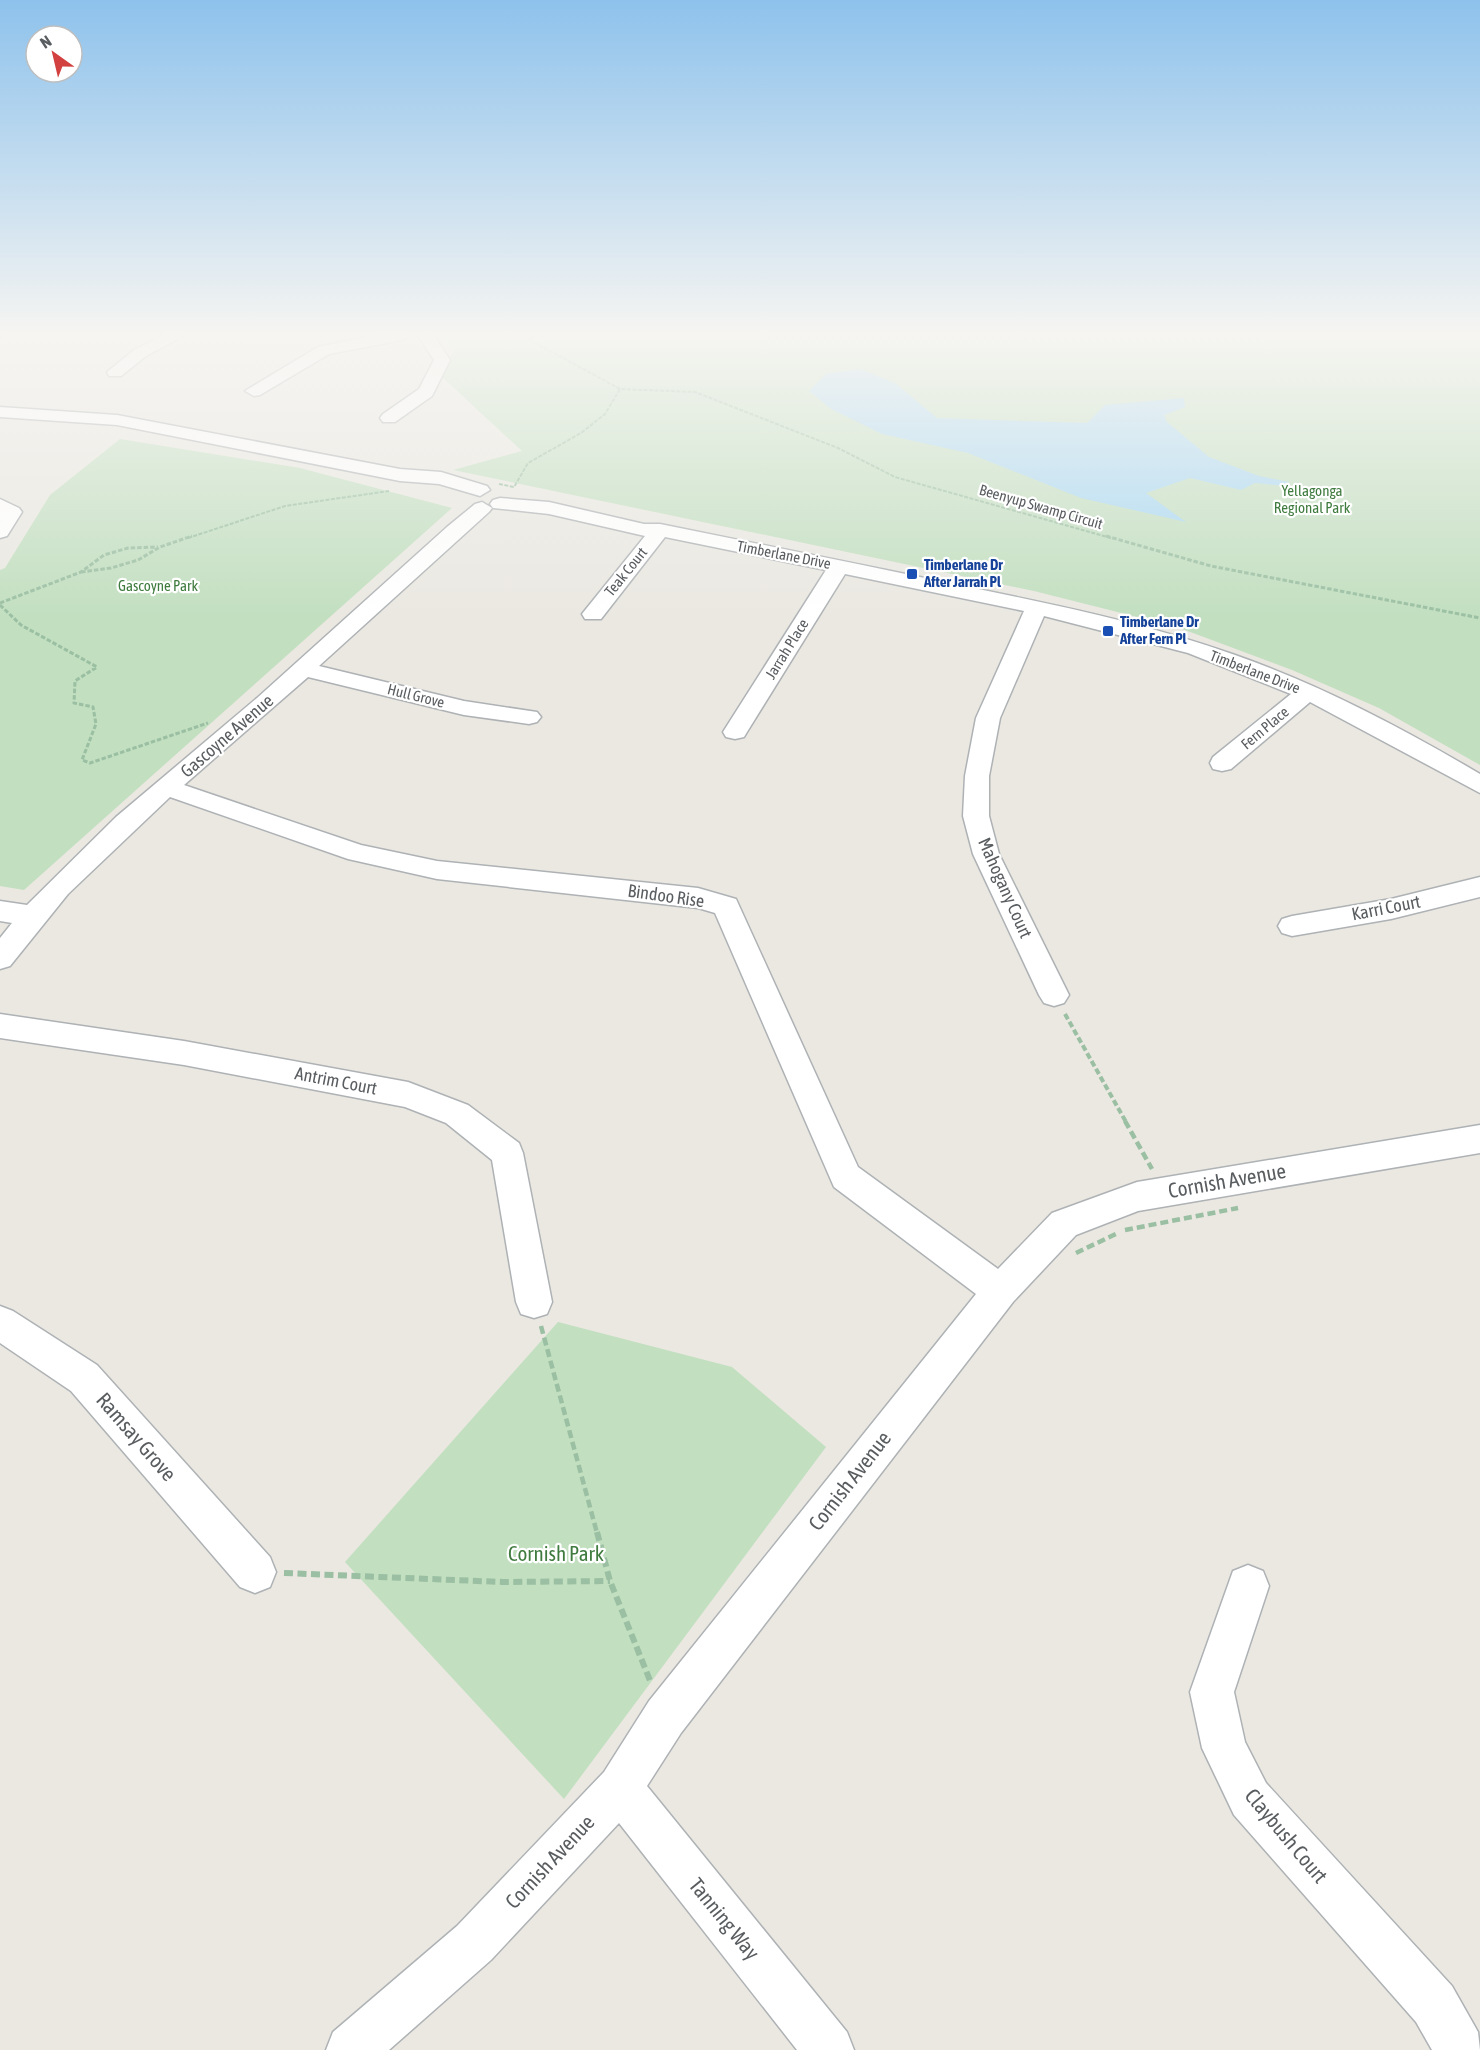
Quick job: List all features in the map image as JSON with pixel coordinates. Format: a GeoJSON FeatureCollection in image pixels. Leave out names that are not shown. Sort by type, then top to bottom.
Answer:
{"type":"FeatureCollection","features":[{"type":"Feature","properties":{"kind":"street","name":"Timberlane Drive"},"geometry":{"type":"LineString","coordinates":[[152,428],[396,482],[411,481],[485,501],[549,508],[644,530],[660,530],[840,566],[1122,626],[1228,660],[1308,692],[1411,744],[1480,785]]}},
{"type":"Feature","properties":{"kind":"street","name":"Gascoyne Avenue"},"geometry":{"type":"LineString","coordinates":[[0,958],[30,916],[99,848],[304,669],[485,501]]}},
{"type":"Feature","properties":{"kind":"street"},"geometry":{"type":"LineString","coordinates":[[0,505],[12,512],[0,532]]}},
{"type":"Feature","properties":{"kind":"street","name":"Teak Court"},"geometry":{"type":"LineString","coordinates":[[592,614],[660,530]]}},
{"type":"Feature","properties":{"kind":"street","name":"Jarrah Place"},"geometry":{"type":"LineString","coordinates":[[735,732],[840,566]]}},
{"type":"Feature","properties":{"kind":"street","name":"Mahogany Court"},"geometry":{"type":"LineString","coordinates":[[1037,607],[988,718],[977,776],[976,816],[986,854],[1054,995]]}},
{"type":"Feature","properties":{"kind":"street","name":"Hull Grove"},"geometry":{"type":"LineString","coordinates":[[304,669],[464,708],[529,717]]}},
{"type":"Feature","properties":{"kind":"street","name":"Fern Place"},"geometry":{"type":"LineString","coordinates":[[1222,763],[1308,692]]}},
{"type":"Feature","properties":{"kind":"street","name":"Bindoo Rise"},"geometry":{"type":"LineString","coordinates":[[168,788],[357,853],[425,868],[698,898],[726,906],[846,1177],[1000,1291]]}},
{"type":"Feature","properties":{"kind":"street","name":"Karri Court"},"geometry":{"type":"LineString","coordinates":[[1292,926],[1391,909],[1480,887]]}},
{"type":"Feature","properties":{"kind":"street"},"geometry":{"type":"LineString","coordinates":[[0,911],[30,916]]}},
{"type":"Feature","properties":{"kind":"street","name":"Antrim Court"},"geometry":{"type":"LineString","coordinates":[[0,1026],[184,1053],[396,1093],[457,1114],[507,1153],[534,1302]]}},
{"type":"Feature","properties":{"kind":"street","name":"Cornish Avenue"},"geometry":{"type":"LineString","coordinates":[[351,2050],[474,1943],[620,1788],[665,1717],[1000,1291],[1064,1224],[1137,1197],[1480,1139]]}},
{"type":"Feature","properties":{"kind":"street","name":"Ramsay Grove"},"geometry":{"type":"LineString","coordinates":[[0,1323],[84,1378],[255,1572]]}},
{"type":"Feature","properties":{"kind":"street","name":"Claybush Court"},"geometry":{"type":"LineString","coordinates":[[1248,1586],[1212,1692],[1224,1748],[1250,1799],[1434,2004],[1460,2050]]}},
{"type":"Feature","properties":{"kind":"street","name":"Tanning Way"},"geometry":{"type":"LineString","coordinates":[[620,1788],[829,2050]]}},
{"type":"Feature","properties":{"kind":"path"},"geometry":{"type":"LineString","coordinates":[[485,501],[526,465],[587,428]]}},
{"type":"Feature","properties":{"kind":"path","name":"Beenyup Swamp Circuit"},"geometry":{"type":"LineString","coordinates":[[786,428],[838,448],[895,477],[1211,566],[1480,618]]}},
{"type":"Feature","properties":{"kind":"path"},"geometry":{"type":"LineString","coordinates":[[244,721],[230,718],[213,722],[90,763],[81,760],[96,724],[93,707],[74,703],[75,681],[97,667],[21,625],[0,604],[81,572],[120,566],[138,560],[160,548],[285,506],[396,482]]}},
{"type":"Feature","properties":{"kind":"path"},"geometry":{"type":"LineString","coordinates":[[81,572],[104,555],[128,548],[160,548]]}},
{"type":"Feature","properties":{"kind":"path"},"geometry":{"type":"LineString","coordinates":[[1054,995],[1165,1192]]}},
{"type":"Feature","properties":{"kind":"path"},"geometry":{"type":"LineString","coordinates":[[1067,1257],[1124,1230],[1250,1205]]}},
{"type":"Feature","properties":{"kind":"path"},"geometry":{"type":"LineString","coordinates":[[534,1302],[610,1581],[665,1717]]}},
{"type":"Feature","properties":{"kind":"path"},"geometry":{"type":"LineString","coordinates":[[255,1572],[503,1582],[610,1581]]}},
{"type":"Feature","properties":{"kind":"green space","name":"Yellagonga Regional Park"},"geometry":{"type":"Polygon","coordinates":[[[497,428],[1480,428],[1480,765],[1379,708],[1292,670],[1177,627],[1034,591],[453,470],[522,451],[497,428]]]}},
{"type":"Feature","properties":{"kind":"green space","name":"Gascoyne Park"},"geometry":{"type":"Polygon","coordinates":[[[120,439],[300,468],[452,508],[24,890],[0,886],[0,570],[5,568],[50,495],[120,439]]]}},
{"type":"Feature","properties":{"kind":"green space","name":"Cornish Park"},"geometry":{"type":"Polygon","coordinates":[[[558,1322],[732,1367],[826,1447],[564,1799],[345,1562],[558,1322]]]}},
{"type":"Feature","properties":{"kind":"water"},"geometry":{"type":"Polygon","coordinates":[[[869,428],[1174,428],[1209,457],[1259,476],[1289,482],[1283,486],[1255,483],[1241,490],[1190,478],[1146,493],[1186,522],[1081,498],[968,453],[882,434],[869,428]]]}},
{"type":"Feature","properties":{"kind":"place","name":"Timberlane Dr After Jarrah Pl"},"geometry":{"type":"Point","coordinates":[912,574]}},
{"type":"Feature","properties":{"kind":"place","name":"Timberlane Dr After Fern Pl"},"geometry":{"type":"Point","coordinates":[1108,631]}}]}
